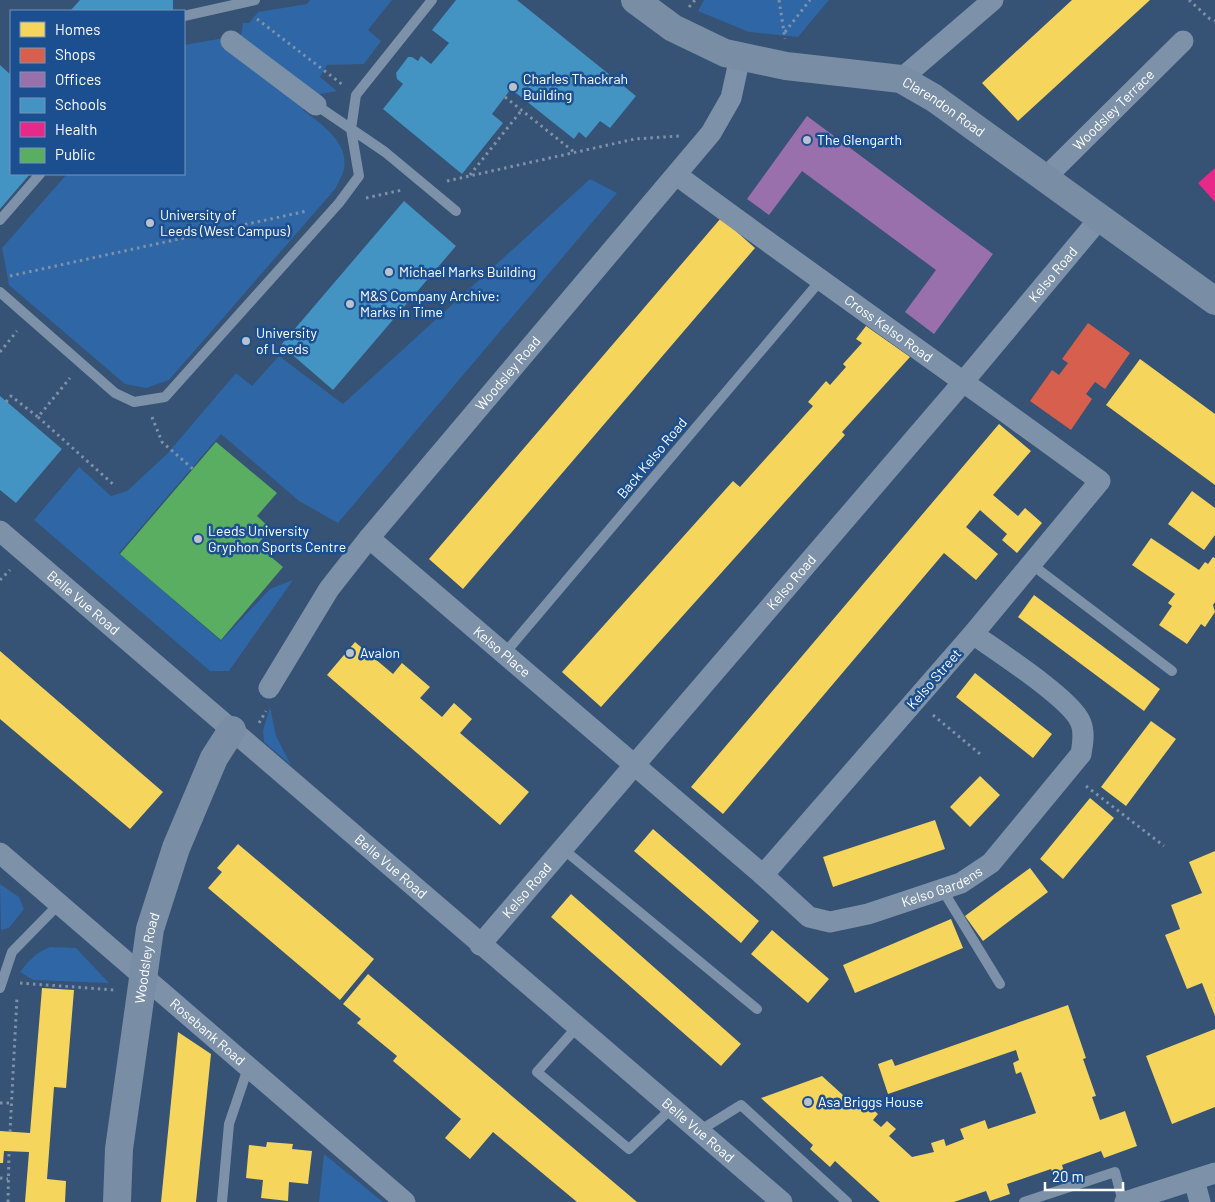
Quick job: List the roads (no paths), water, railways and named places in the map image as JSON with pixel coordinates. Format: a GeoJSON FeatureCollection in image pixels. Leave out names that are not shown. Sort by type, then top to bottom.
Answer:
{"type":"FeatureCollection","features":[{"type":"Feature","properties":{"kind":"street","name":"Clarendon Road"},"geometry":{"type":"LineString","coordinates":[[635,0],[673,28],[740,57],[786,66],[901,80],[934,98],[1215,301]]}},
{"type":"Feature","properties":{"kind":"street"},"geometry":{"type":"LineString","coordinates":[[901,80],[993,0]]}},
{"type":"Feature","properties":{"kind":"street"},"geometry":{"type":"LineString","coordinates":[[231,41],[316,105]]}},
{"type":"Feature","properties":{"kind":"street","name":"Woodsley Terrace"},"geometry":{"type":"LineString","coordinates":[[1044,179],[1183,41]]}},
{"type":"Feature","properties":{"kind":"street","name":"Woodsley Road"},"geometry":{"type":"LineString","coordinates":[[269,688],[329,589],[368,538],[678,176],[712,133],[731,98],[740,57]]}},
{"type":"Feature","properties":{"kind":"street","name":"Cross Kelso Road"},"geometry":{"type":"LineString","coordinates":[[678,176],[820,281],[964,381],[1100,481]]}},
{"type":"Feature","properties":{"kind":"street","name":"Kelso Road"},"geometry":{"type":"LineString","coordinates":[[480,944],[964,381],[1100,218]]}},
{"type":"Feature","properties":{"kind":"street","name":"Kelso Street"},"geometry":{"type":"LineString","coordinates":[[763,875],[973,634],[1100,481]]}},
{"type":"Feature","properties":{"kind":"street","name":"Belle Vue Road"},"geometry":{"type":"LineString","coordinates":[[0,531],[782,1202]]}},
{"type":"Feature","properties":{"kind":"street","name":"Kelso Place"},"geometry":{"type":"LineString","coordinates":[[368,538],[506,653],[635,766]]}},
{"type":"Feature","properties":{"kind":"street","name":"Kelso Gardens"},"geometry":{"type":"LineString","coordinates":[[635,766],[763,875],[809,917],[830,922],[868,914],[961,882],[991,863],[1068,772],[1081,754],[1084,739],[1080,721],[1068,704],[973,634]]}},
{"type":"Feature","properties":{"kind":"street","name":"Woodsley Road"},"geometry":{"type":"LineString","coordinates":[[117,1202],[119,1149],[150,929],[176,848],[214,758],[239,736]]}},
{"type":"Feature","properties":{"kind":"street","name":"Rosebank Road"},"geometry":{"type":"LineString","coordinates":[[5,858],[58,904],[143,987],[248,1068],[406,1202]]}},
{"type":"Feature","properties":{"kind":"street"},"geometry":{"type":"LineString","coordinates":[[1124,1202],[1215,1173]]}},
{"type":"Feature","properties":{"kind":"street"},"geometry":{"type":"LineString","coordinates":[[1194,1180],[1200,1202]]}},
{"type":"Feature","properties":{"kind":"lane"},"geometry":{"type":"LineString","coordinates":[[185,16],[255,0]]}},
{"type":"Feature","properties":{"kind":"lane"},"geometry":{"type":"LineString","coordinates":[[0,292],[115,393],[134,402],[166,397],[339,203],[359,176],[351,128],[356,94],[432,0]]}},
{"type":"Feature","properties":{"kind":"lane"},"geometry":{"type":"LineString","coordinates":[[316,105],[385,152],[456,211]]}},
{"type":"Feature","properties":{"kind":"lane"},"geometry":{"type":"LineString","coordinates":[[0,220],[39,175]]}},
{"type":"Feature","properties":{"kind":"lane","name":"Back Kelso Road"},"geometry":{"type":"LineString","coordinates":[[506,653],[820,281]]}},
{"type":"Feature","properties":{"kind":"lane"},"geometry":{"type":"LineString","coordinates":[[1031,564],[1172,671]]}},
{"type":"Feature","properties":{"kind":"lane"},"geometry":{"type":"LineString","coordinates":[[563,849],[757,1009]]}},
{"type":"Feature","properties":{"kind":"lane"},"geometry":{"type":"LineString","coordinates":[[942,889],[1000,984]]}},
{"type":"Feature","properties":{"kind":"lane"},"geometry":{"type":"LineString","coordinates":[[0,988],[12,952],[58,904]]}},
{"type":"Feature","properties":{"kind":"lane"},"geometry":{"type":"LineString","coordinates":[[577,1027],[537,1072],[629,1149],[672,1108]]}},
{"type":"Feature","properties":{"kind":"lane"},"geometry":{"type":"LineString","coordinates":[[222,1202],[229,1124],[248,1068]]}},
{"type":"Feature","properties":{"kind":"lane"},"geometry":{"type":"LineString","coordinates":[[699,1131],[741,1105],[847,1202]]}},
{"type":"Feature","properties":{"kind":"lane"},"geometry":{"type":"LineString","coordinates":[[1024,1202],[1116,1172],[1124,1202]]}},
{"type":"Feature","properties":{"kind":"place","name":"Charles Thackrah Building"},"geometry":{"type":"Point","coordinates":[513,87]}},
{"type":"Feature","properties":{"kind":"place","name":"The Glengarth"},"geometry":{"type":"Point","coordinates":[807,140]}},
{"type":"Feature","properties":{"kind":"place","name":"University of Leeds (West Campus)"},"geometry":{"type":"Point","coordinates":[150,223]}},
{"type":"Feature","properties":{"kind":"place","name":"Michael Marks Building"},"geometry":{"type":"Point","coordinates":[389,272]}},
{"type":"Feature","properties":{"kind":"place","name":"M&S Company Archive: Marks in Time"},"geometry":{"type":"Point","coordinates":[350,304]}},
{"type":"Feature","properties":{"kind":"place","name":"University of Leeds"},"geometry":{"type":"Point","coordinates":[246,341]}},
{"type":"Feature","properties":{"kind":"place","name":"Leeds University Gryphon Sports Centre"},"geometry":{"type":"Point","coordinates":[198,539]}},
{"type":"Feature","properties":{"kind":"place","name":"Avalon"},"geometry":{"type":"Point","coordinates":[350,653]}},
{"type":"Feature","properties":{"kind":"place","name":"Asa Briggs House"},"geometry":{"type":"Point","coordinates":[808,1102]}}]}
